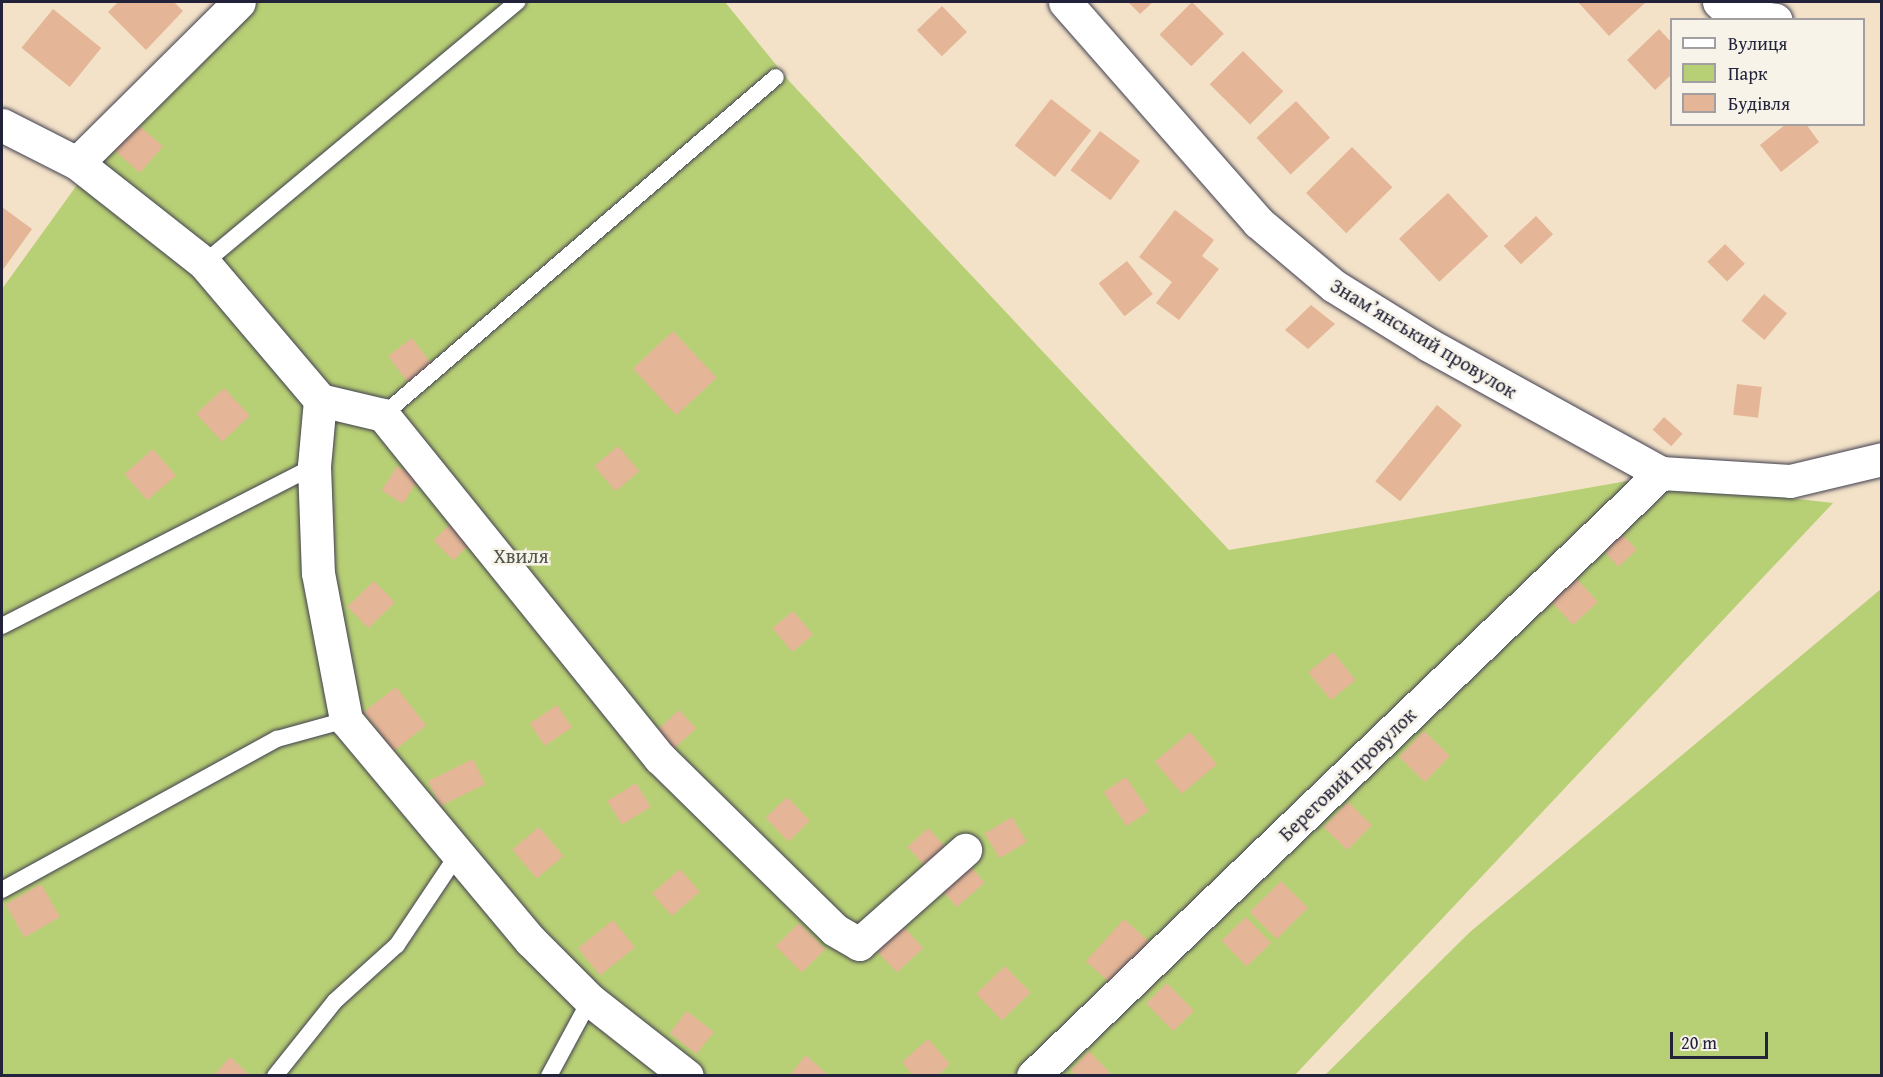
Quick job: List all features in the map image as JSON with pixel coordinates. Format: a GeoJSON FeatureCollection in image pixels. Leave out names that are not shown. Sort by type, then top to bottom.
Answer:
{"type":"FeatureCollection","features":[{"type":"Feature","properties":{"kind":"street"},"geometry":{"type":"LineString","coordinates":[[77,163],[239,2]]}},
{"type":"Feature","properties":{"kind":"street","name":"Знамʼянський провулок"},"geometry":{"type":"LineString","coordinates":[[1065,2],[1258,222],[1334,286],[1429,345],[1661,473],[1790,481],[1881,459]]}},
{"type":"Feature","properties":{"kind":"street"},"geometry":{"type":"LineString","coordinates":[[1719,2],[1732,14],[1761,18]]}},
{"type":"Feature","properties":{"kind":"street"},"geometry":{"type":"LineString","coordinates":[[2,125],[77,163],[204,263],[320,400],[384,415],[660,758],[835,930],[860,944],[965,850]]}},
{"type":"Feature","properties":{"kind":"street"},"geometry":{"type":"LineString","coordinates":[[320,400],[314,466],[318,573],[346,720],[530,940],[590,1000],[687,1076]]}},
{"type":"Feature","properties":{"kind":"street","name":"Береговий провулок"},"geometry":{"type":"LineString","coordinates":[[1033,1076],[1661,473]]}},
{"type":"Feature","properties":{"kind":"lane"},"geometry":{"type":"LineString","coordinates":[[204,263],[517,2]]}},
{"type":"Feature","properties":{"kind":"lane"},"geometry":{"type":"LineString","coordinates":[[384,415],[776,77]]}},
{"type":"Feature","properties":{"kind":"lane"},"geometry":{"type":"LineString","coordinates":[[2,626],[314,466]]}},
{"type":"Feature","properties":{"kind":"lane"},"geometry":{"type":"LineString","coordinates":[[2,890],[277,739],[346,720]]}},
{"type":"Feature","properties":{"kind":"lane"},"geometry":{"type":"LineString","coordinates":[[275,1076],[334,1001],[397,945],[458,854]]}},
{"type":"Feature","properties":{"kind":"lane"},"geometry":{"type":"LineString","coordinates":[[549,1076],[590,1000]]}},
{"type":"Feature","properties":{"kind":"green space","name":"Хвиля"},"geometry":{"type":"Polygon","coordinates":[[[252,2],[725,2],[790,82],[1229,550],[1633,480],[1833,503],[1295,1075],[2,1076],[2,289],[87,171],[252,2]]]}},
{"type":"Feature","properties":{"kind":"green space"},"geometry":{"type":"Polygon","coordinates":[[[1881,589],[1881,1075],[1325,1075],[1470,932],[1881,589]]]}},
{"type":"Feature","properties":{"kind":"building"},"geometry":{"type":"Polygon","coordinates":[[[118,2],[174,2],[183,11],[146,50],[108,12],[118,2]]]}},
{"type":"Feature","properties":{"kind":"building"},"geometry":{"type":"Polygon","coordinates":[[[1128,2],[1153,2],[1140,14],[1128,2]]]}},
{"type":"Feature","properties":{"kind":"building"},"geometry":{"type":"Polygon","coordinates":[[[1192,2],[1224,34],[1191,66],[1159,35],[1192,2]]]}},
{"type":"Feature","properties":{"kind":"building"},"geometry":{"type":"Polygon","coordinates":[[[1578,2],[1646,2],[1609,36],[1578,2]]]}},
{"type":"Feature","properties":{"kind":"building"},"geometry":{"type":"Polygon","coordinates":[[[942,6],[967,32],[942,56],[917,30],[942,6]]]}},
{"type":"Feature","properties":{"kind":"building"},"geometry":{"type":"Polygon","coordinates":[[[53,9],[101,48],[70,87],[22,48],[53,9]]]}},
{"type":"Feature","properties":{"kind":"building"},"geometry":{"type":"Polygon","coordinates":[[[1659,29],[1670,41],[1670,76],[1655,90],[1627,60],[1659,29]]]}},
{"type":"Feature","properties":{"kind":"building"},"geometry":{"type":"Polygon","coordinates":[[[1243,51],[1283,91],[1250,125],[1210,84],[1243,51]]]}},
{"type":"Feature","properties":{"kind":"building"},"geometry":{"type":"Polygon","coordinates":[[[1051,99],[1091,130],[1055,177],[1015,145],[1051,99]]]}},
{"type":"Feature","properties":{"kind":"building"},"geometry":{"type":"Polygon","coordinates":[[[1296,101],[1330,138],[1291,174],[1257,138],[1296,101]]]}},
{"type":"Feature","properties":{"kind":"building"},"geometry":{"type":"Polygon","coordinates":[[[135,122],[163,146],[140,173],[112,148],[135,122]]]}},
{"type":"Feature","properties":{"kind":"building"},"geometry":{"type":"Polygon","coordinates":[[[1784,126],[1807,126],[1819,142],[1781,172],[1760,145],[1784,126]]]}},
{"type":"Feature","properties":{"kind":"building"},"geometry":{"type":"Polygon","coordinates":[[[1100,131],[1140,161],[1110,200],[1071,170],[1100,131]]]}},
{"type":"Feature","properties":{"kind":"building"},"geometry":{"type":"Polygon","coordinates":[[[1352,147],[1392,187],[1346,233],[1306,193],[1352,147]]]}},
{"type":"Feature","properties":{"kind":"building"},"geometry":{"type":"Polygon","coordinates":[[[1448,193],[1488,236],[1439,282],[1399,239],[1448,193]]]}},
{"type":"Feature","properties":{"kind":"building"},"geometry":{"type":"Polygon","coordinates":[[[2,207],[32,229],[2,271],[2,207]]]}},
{"type":"Feature","properties":{"kind":"building"},"geometry":{"type":"Polygon","coordinates":[[[1175,210],[1214,240],[1202,256],[1219,269],[1179,320],[1156,303],[1172,282],[1139,257],[1175,210]]]}},
{"type":"Feature","properties":{"kind":"building"},"geometry":{"type":"Polygon","coordinates":[[[1536,216],[1553,234],[1521,264],[1504,246],[1536,216]]]}},
{"type":"Feature","properties":{"kind":"building"},"geometry":{"type":"Polygon","coordinates":[[[1725,244],[1745,264],[1727,281],[1707,262],[1725,244]]]}},
{"type":"Feature","properties":{"kind":"building"},"geometry":{"type":"Polygon","coordinates":[[[1127,261],[1153,294],[1124,316],[1099,283],[1127,261]]]}},
{"type":"Feature","properties":{"kind":"building"},"geometry":{"type":"Polygon","coordinates":[[[1764,294],[1787,313],[1764,340],[1742,321],[1764,294]]]}},
{"type":"Feature","properties":{"kind":"building"},"geometry":{"type":"Polygon","coordinates":[[[1311,305],[1335,324],[1308,349],[1285,330],[1311,305]]]}},
{"type":"Feature","properties":{"kind":"building"},"geometry":{"type":"Polygon","coordinates":[[[673,331],[717,378],[676,415],[633,369],[673,331]]]}},
{"type":"Feature","properties":{"kind":"building"},"geometry":{"type":"Polygon","coordinates":[[[412,338],[432,365],[409,383],[388,356],[412,338]]]}},
{"type":"Feature","properties":{"kind":"building"},"geometry":{"type":"Polygon","coordinates":[[[1737,384],[1762,387],[1758,418],[1733,415],[1737,384]]]}},
{"type":"Feature","properties":{"kind":"building"},"geometry":{"type":"Polygon","coordinates":[[[224,388],[250,416],[222,442],[196,414],[224,388]]]}},
{"type":"Feature","properties":{"kind":"building"},"geometry":{"type":"Polygon","coordinates":[[[1437,405],[1462,425],[1400,501],[1375,481],[1437,405]]]}},
{"type":"Feature","properties":{"kind":"building"},"geometry":{"type":"Polygon","coordinates":[[[1664,417],[1683,434],[1671,446],[1653,430],[1664,417]]]}},
{"type":"Feature","properties":{"kind":"building"},"geometry":{"type":"Polygon","coordinates":[[[618,446],[639,471],[615,491],[594,466],[618,446]]]}},
{"type":"Feature","properties":{"kind":"building"},"geometry":{"type":"Polygon","coordinates":[[[153,449],[176,475],[147,500],[124,474],[153,449]]]}},
{"type":"Feature","properties":{"kind":"building"},"geometry":{"type":"Polygon","coordinates":[[[397,466],[418,479],[403,504],[382,491],[397,466]]]}},
{"type":"Feature","properties":{"kind":"building"},"geometry":{"type":"Polygon","coordinates":[[[454,520],[474,540],[453,560],[433,541],[454,520]]]}},
{"type":"Feature","properties":{"kind":"building"},"geometry":{"type":"Polygon","coordinates":[[[1621,533],[1637,550],[1618,567],[1603,550],[1621,533]]]}},
{"type":"Feature","properties":{"kind":"building"},"geometry":{"type":"Polygon","coordinates":[[[1572,574],[1598,602],[1573,625],[1547,597],[1572,574]]]}},
{"type":"Feature","properties":{"kind":"building"},"geometry":{"type":"Polygon","coordinates":[[[374,581],[395,603],[368,628],[347,607],[374,581]]]}},
{"type":"Feature","properties":{"kind":"building"},"geometry":{"type":"Polygon","coordinates":[[[793,611],[813,635],[792,652],[772,628],[793,611]]]}},
{"type":"Feature","properties":{"kind":"building"},"geometry":{"type":"Polygon","coordinates":[[[1333,652],[1356,680],[1331,700],[1308,672],[1333,652]]]}},
{"type":"Feature","properties":{"kind":"building"},"geometry":{"type":"Polygon","coordinates":[[[396,687],[426,726],[394,751],[364,712],[396,687]]]}},
{"type":"Feature","properties":{"kind":"building"},"geometry":{"type":"Polygon","coordinates":[[[557,705],[572,727],[545,746],[530,723],[557,705]]]}},
{"type":"Feature","properties":{"kind":"building"},"geometry":{"type":"Polygon","coordinates":[[[679,710],[696,728],[672,751],[655,733],[679,710]]]}},
{"type":"Feature","properties":{"kind":"building"},"geometry":{"type":"Polygon","coordinates":[[[1424,731],[1450,756],[1425,782],[1399,757],[1424,731]]]}},
{"type":"Feature","properties":{"kind":"building"},"geometry":{"type":"Polygon","coordinates":[[[1190,732],[1217,764],[1182,794],[1155,762],[1190,732]]]}},
{"type":"Feature","properties":{"kind":"building"},"geometry":{"type":"Polygon","coordinates":[[[473,759],[485,784],[440,806],[428,781],[473,759]]]}},
{"type":"Feature","properties":{"kind":"building"},"geometry":{"type":"Polygon","coordinates":[[[1126,777],[1149,811],[1127,826],[1104,792],[1126,777]]]}},
{"type":"Feature","properties":{"kind":"building"},"geometry":{"type":"Polygon","coordinates":[[[636,783],[651,807],[622,825],[607,801],[636,783]]]}},
{"type":"Feature","properties":{"kind":"building"},"geometry":{"type":"Polygon","coordinates":[[[787,797],[810,821],[788,842],[765,818],[787,797]]]}},
{"type":"Feature","properties":{"kind":"building"},"geometry":{"type":"Polygon","coordinates":[[[1348,802],[1372,825],[1347,850],[1324,827],[1348,802]]]}},
{"type":"Feature","properties":{"kind":"building"},"geometry":{"type":"Polygon","coordinates":[[[1012,817],[1027,842],[1000,858],[985,833],[1012,817]]]}},
{"type":"Feature","properties":{"kind":"building"},"geometry":{"type":"Polygon","coordinates":[[[539,827],[563,856],[537,879],[512,849],[539,827]]]}},
{"type":"Feature","properties":{"kind":"building"},"geometry":{"type":"Polygon","coordinates":[[[928,828],[951,852],[930,871],[908,847],[928,828]]]}},
{"type":"Feature","properties":{"kind":"building"},"geometry":{"type":"Polygon","coordinates":[[[965,860],[985,883],[957,907],[937,884],[965,860]]]}},
{"type":"Feature","properties":{"kind":"building"},"geometry":{"type":"Polygon","coordinates":[[[680,869],[700,892],[672,916],[652,893],[680,869]]]}},
{"type":"Feature","properties":{"kind":"building"},"geometry":{"type":"Polygon","coordinates":[[[1281,881],[1308,908],[1277,939],[1250,912],[1281,881]]]}},
{"type":"Feature","properties":{"kind":"building"},"geometry":{"type":"Polygon","coordinates":[[[41,884],[60,917],[24,937],[5,904],[41,884]]]}},
{"type":"Feature","properties":{"kind":"building"},"geometry":{"type":"Polygon","coordinates":[[[1246,917],[1271,943],[1247,967],[1222,941],[1246,917]]]}},
{"type":"Feature","properties":{"kind":"building"},"geometry":{"type":"Polygon","coordinates":[[[1124,919],[1153,945],[1115,987],[1086,961],[1124,919]]]}},
{"type":"Feature","properties":{"kind":"building"},"geometry":{"type":"Polygon","coordinates":[[[613,920],[635,947],[600,976],[578,948],[613,920]]]}},
{"type":"Feature","properties":{"kind":"building"},"geometry":{"type":"Polygon","coordinates":[[[898,921],[923,948],[897,973],[872,946],[898,921]]]}},
{"type":"Feature","properties":{"kind":"building"},"geometry":{"type":"Polygon","coordinates":[[[799,923],[825,949],[802,972],[776,946],[799,923]]]}},
{"type":"Feature","properties":{"kind":"building"},"geometry":{"type":"Polygon","coordinates":[[[1005,966],[1031,993],[1002,1020],[976,994],[1005,966]]]}},
{"type":"Feature","properties":{"kind":"building"},"geometry":{"type":"Polygon","coordinates":[[[1167,983],[1194,1011],[1173,1031],[1146,1003],[1167,983]]]}},
{"type":"Feature","properties":{"kind":"building"},"geometry":{"type":"Polygon","coordinates":[[[687,1011],[714,1032],[697,1054],[670,1033],[687,1011]]]}},
{"type":"Feature","properties":{"kind":"building"},"geometry":{"type":"Polygon","coordinates":[[[928,1039],[950,1064],[937,1076],[913,1076],[902,1062],[928,1039]]]}},
{"type":"Feature","properties":{"kind":"building"},"geometry":{"type":"Polygon","coordinates":[[[1089,1051],[1113,1076],[1076,1076],[1071,1070],[1089,1051]]]}},
{"type":"Feature","properties":{"kind":"building"},"geometry":{"type":"Polygon","coordinates":[[[806,1055],[829,1076],[789,1076],[806,1055]]]}},
{"type":"Feature","properties":{"kind":"building"},"geometry":{"type":"Polygon","coordinates":[[[230,1057],[251,1076],[213,1076],[230,1057]]]}}]}
